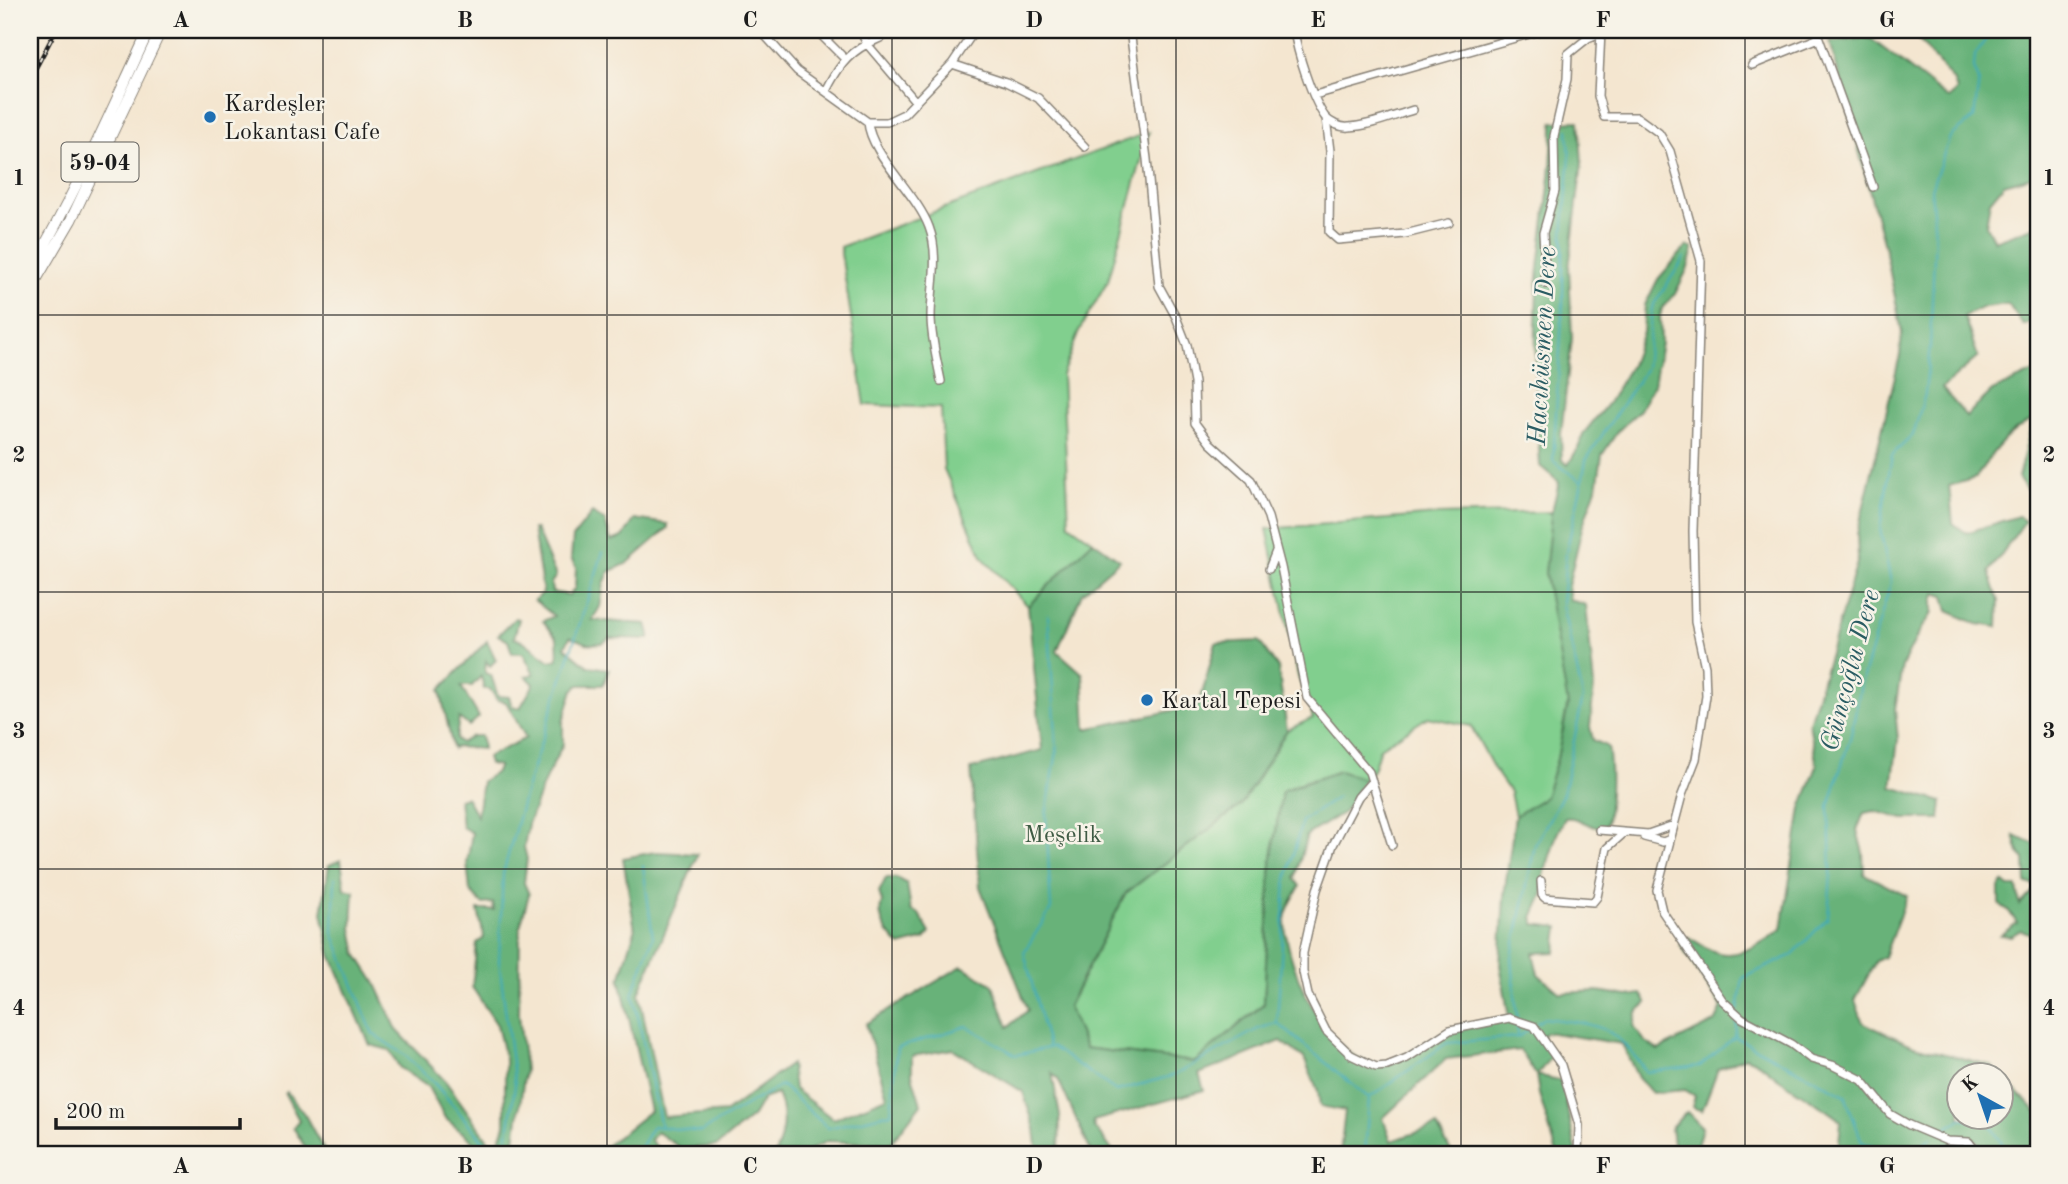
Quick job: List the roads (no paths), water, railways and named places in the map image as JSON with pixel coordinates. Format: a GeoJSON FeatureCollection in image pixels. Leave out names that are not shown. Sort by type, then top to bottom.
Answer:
{"type":"FeatureCollection","features":[{"type":"Feature","properties":{"kind":"main road","name":"59-04"},"geometry":{"type":"LineString","coordinates":[[30,271],[63,216],[149,30]]}},
{"type":"Feature","properties":{"kind":"main road","name":"59-04"},"geometry":{"type":"LineString","coordinates":[[30,290],[71,220],[161,30]]}},
{"type":"Feature","properties":{"kind":"street"},"geometry":{"type":"LineString","coordinates":[[760,30],[797,71],[868,122],[887,122],[904,114],[952,64],[975,30]]}},
{"type":"Feature","properties":{"kind":"street"},"geometry":{"type":"LineString","coordinates":[[816,30],[845,59]]}},
{"type":"Feature","properties":{"kind":"street"},"geometry":{"type":"LineString","coordinates":[[860,30],[867,44],[916,102]]}},
{"type":"Feature","properties":{"kind":"street"},"geometry":{"type":"LineString","coordinates":[[826,91],[845,59],[867,44],[884,38],[891,30]]}},
{"type":"Feature","properties":{"kind":"street"},"geometry":{"type":"LineString","coordinates":[[1130,30],[1147,159],[1159,286],[1187,345],[1194,383],[1195,424],[1210,443],[1251,480],[1268,517],[1277,551],[1307,698],[1370,772],[1392,845]]}},
{"type":"Feature","properties":{"kind":"street"},"geometry":{"type":"LineString","coordinates":[[1294,30],[1296,47],[1326,118],[1330,151],[1329,232],[1338,240],[1405,234],[1449,223]]}},
{"type":"Feature","properties":{"kind":"street"},"geometry":{"type":"LineString","coordinates":[[1315,94],[1543,30]]}},
{"type":"Feature","properties":{"kind":"street"},"geometry":{"type":"LineString","coordinates":[[1546,284],[1543,233],[1555,191],[1555,136],[1567,79],[1568,54],[1588,38],[1604,31],[1598,96],[1604,117],[1637,117],[1659,133],[1670,151],[1701,261],[1693,531],[1695,622],[1705,667],[1706,696],[1696,759],[1682,794],[1657,890],[1662,911],[1723,1001],[1742,1018],[1791,1044],[1811,1059],[1832,1065],[1862,1080],[1890,1114],[1947,1141],[1969,1142],[1978,1154]]}},
{"type":"Feature","properties":{"kind":"street"},"geometry":{"type":"LineString","coordinates":[[1752,65],[1817,34],[1873,187]]}},
{"type":"Feature","properties":{"kind":"street"},"geometry":{"type":"LineString","coordinates":[[952,64],[1006,82],[1038,98],[1085,147]]}},
{"type":"Feature","properties":{"kind":"street"},"geometry":{"type":"LineString","coordinates":[[1326,118],[1336,125],[1348,128],[1413,110]]}},
{"type":"Feature","properties":{"kind":"street"},"geometry":{"type":"LineString","coordinates":[[868,122],[869,136],[929,226],[935,279],[931,318],[941,381]]}},
{"type":"Feature","properties":{"kind":"street"},"geometry":{"type":"LineString","coordinates":[[1269,569],[1277,551]]}},
{"type":"Feature","properties":{"kind":"street"},"geometry":{"type":"LineString","coordinates":[[1372,781],[1358,797],[1333,845],[1317,890],[1303,953],[1303,972],[1308,995],[1326,1031],[1351,1055],[1376,1067],[1407,1059],[1450,1030],[1509,1018],[1534,1026],[1560,1065],[1579,1125],[1578,1154]]}},
{"type":"Feature","properties":{"kind":"street"},"geometry":{"type":"LineString","coordinates":[[1599,830],[1636,834],[1674,825]]}},
{"type":"Feature","properties":{"kind":"street"},"geometry":{"type":"LineString","coordinates":[[1653,832],[1670,839]]}},
{"type":"Feature","properties":{"kind":"street"},"geometry":{"type":"LineString","coordinates":[[1541,881],[1542,895],[1545,898],[1592,902],[1597,897],[1607,848],[1624,834]]}},
{"type":"Feature","properties":{"kind":"street"},"geometry":{"type":"LineString","coordinates":[[1636,834],[1663,842],[1670,839]]}},
{"type":"Feature","properties":{"kind":"waterway","name":"Günçoğlu Dere"},"geometry":{"type":"LineString","coordinates":[[1738,1010],[1743,978],[1792,955],[1828,918],[1831,871],[1829,806],[1851,735],[1861,684],[1891,582],[1880,529],[1892,455],[1913,435],[1925,394],[1935,235],[1931,189],[1950,137],[1974,118],[1979,80],[1974,68],[1975,55],[1986,39],[1985,30]]}},
{"type":"Feature","properties":{"kind":"waterway","name":"Hacıhüsmen Dere"},"geometry":{"type":"LineString","coordinates":[[1517,1017],[1512,958],[1535,845],[1563,794],[1583,697],[1562,605],[1566,553],[1582,482],[1553,461],[1563,302],[1563,235],[1570,156],[1568,130]]}},
{"type":"Feature","properties":{"kind":"waterway"},"geometry":{"type":"LineString","coordinates":[[1582,482],[1586,460],[1646,368],[1652,307],[1685,257]]}},
{"type":"Feature","properties":{"kind":"waterway"},"geometry":{"type":"LineString","coordinates":[[505,1154],[515,1085],[499,961],[503,874],[526,789],[603,552]]}},
{"type":"Feature","properties":{"kind":"waterway"},"geometry":{"type":"LineString","coordinates":[[1048,615],[1057,751],[1046,815],[1051,909],[1024,952],[1048,1046]]}},
{"type":"Feature","properties":{"kind":"waterway"},"geometry":{"type":"LineString","coordinates":[[1277,1023],[1286,882],[1302,821],[1338,797]]}},
{"type":"Feature","properties":{"kind":"waterway"},"geometry":{"type":"LineString","coordinates":[[643,866],[653,937],[633,993],[661,1127]]}},
{"type":"Feature","properties":{"kind":"waterway"},"geometry":{"type":"LineString","coordinates":[[335,878],[333,933],[373,1034],[405,1055],[435,1084],[485,1143],[491,1154]]}},
{"type":"Feature","properties":{"kind":"waterway"},"geometry":{"type":"LineString","coordinates":[[1537,1023],[1544,1018],[1579,1022],[1604,1029],[1624,1044],[1646,1072],[1700,1066],[1735,1037],[1845,1095],[1862,1142],[1895,1154]]}},
{"type":"Feature","properties":{"kind":"waterway","name":"Günçoğlu Dere"},"geometry":{"type":"LineString","coordinates":[[1735,1037],[1737,1022]]}},
{"type":"Feature","properties":{"kind":"waterway"},"geometry":{"type":"LineString","coordinates":[[636,1154],[653,1126],[701,1132],[781,1085],[828,1128],[891,1113],[897,1048],[967,1026],[1016,1055],[1052,1047],[1116,1091],[1175,1075],[1258,1029],[1277,1023],[1369,1098],[1447,1043],[1518,1037],[1530,1029]]}},
{"type":"Feature","properties":{"kind":"waterway","name":"Hacıhüsmen Dere"},"geometry":{"type":"LineString","coordinates":[[1517,1023],[1518,1035]]}},
{"type":"Feature","properties":{"kind":"waterway"},"geometry":{"type":"LineString","coordinates":[[1365,1154],[1369,1099]]}},
{"type":"Feature","properties":{"kind":"waterway"},"geometry":{"type":"LineString","coordinates":[[1940,1133],[1962,1118],[1990,1125],[2009,1154]]}},
{"type":"Feature","properties":{"kind":"waterway"},"geometry":{"type":"LineString","coordinates":[[1908,1154],[1932,1138]]}},
{"type":"Feature","properties":{"kind":"railway"},"geometry":{"type":"LineString","coordinates":[[30,79],[56,30]]}},
{"type":"Feature","properties":{"kind":"place","name":"Kardeşler Lokantası Cafe"},"geometry":{"type":"Point","coordinates":[210,117]}},
{"type":"Feature","properties":{"kind":"place","name":"Kartal Tepesi"},"geometry":{"type":"Point","coordinates":[1147,700]}},
{"type":"Feature","properties":{"kind":"park label","name":"Meşelik"},"geometry":{"type":"Point","coordinates":[1063,834]}}]}
